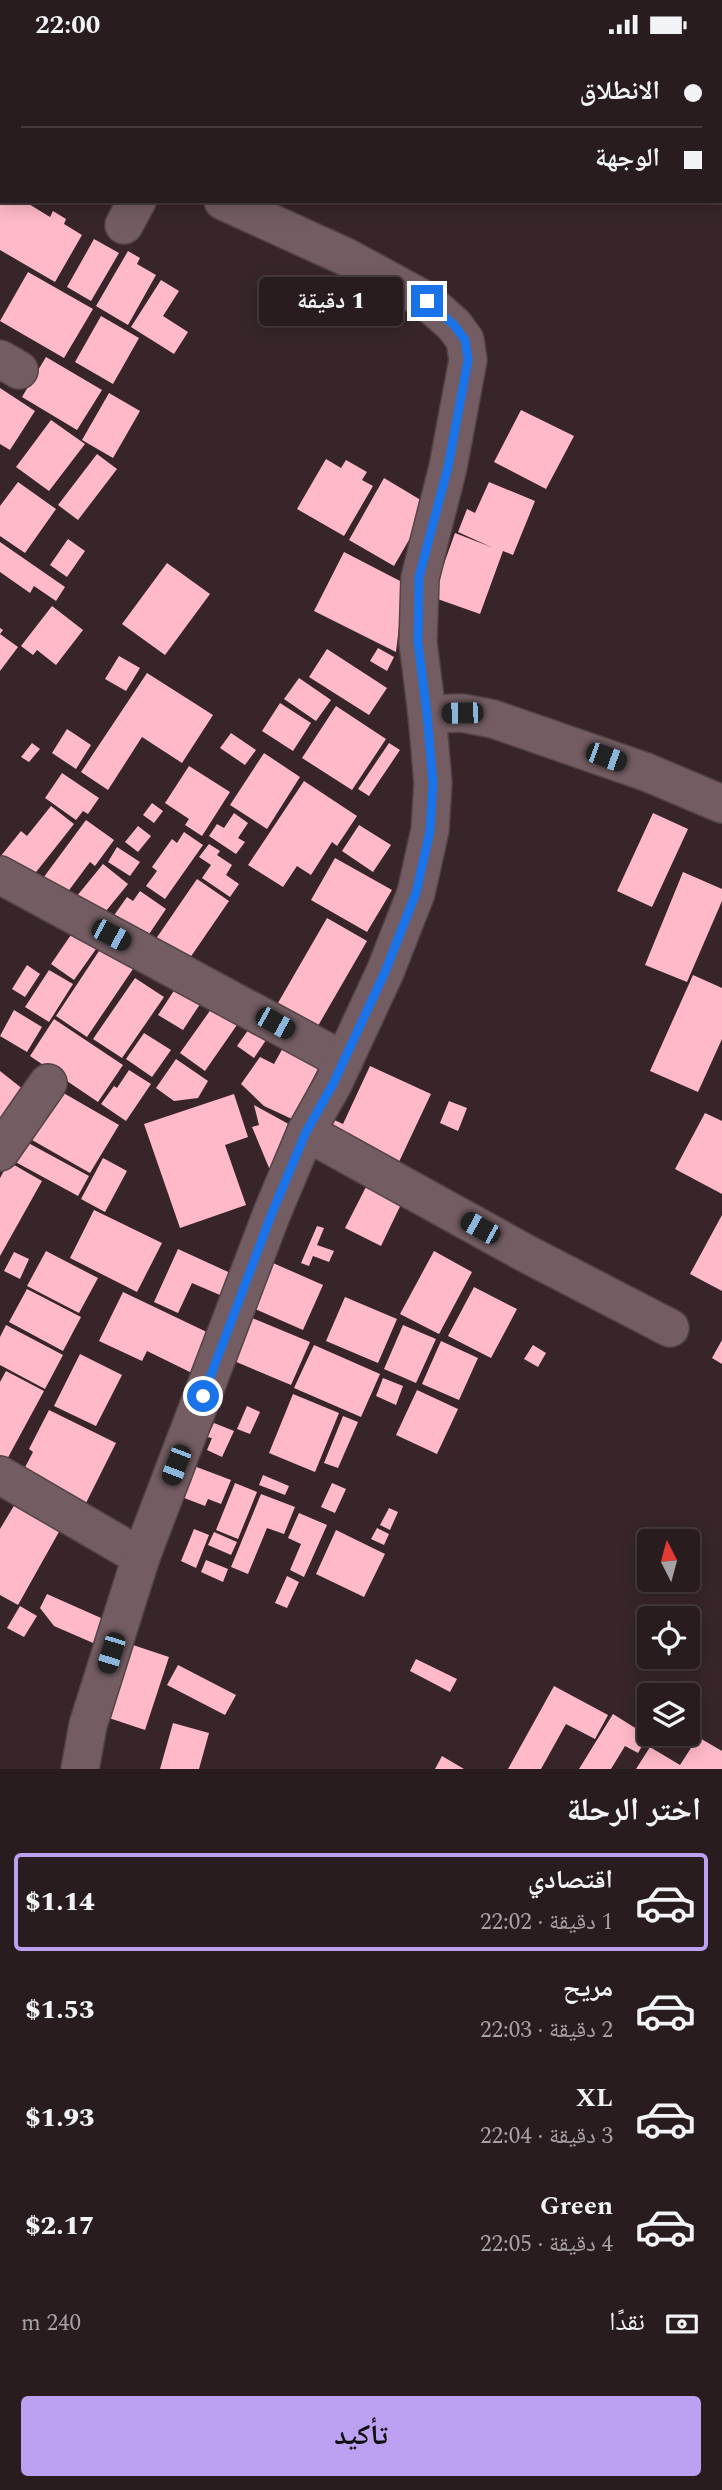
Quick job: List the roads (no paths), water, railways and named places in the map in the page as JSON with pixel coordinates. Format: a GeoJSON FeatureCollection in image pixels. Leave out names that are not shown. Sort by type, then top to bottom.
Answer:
{"type":"FeatureCollection","features":[{"type":"Feature","properties":{"kind":"street"},"geometry":{"type":"LineString","coordinates":[[80,1769],[88,1725],[141,1557],[272,1213],[306,1132],[344,1061],[385,972],[416,893],[430,831],[433,783],[418,643],[419,577],[448,467],[468,360],[465,340],[454,325],[427,301],[346,257],[227,203]]}},
{"type":"Feature","properties":{"kind":"street"},"geometry":{"type":"LineString","coordinates":[[427,714],[462,713],[493,719],[646,772],[722,804]]}},
{"type":"Feature","properties":{"kind":"street"},"geometry":{"type":"LineString","coordinates":[[0,875],[344,1061]]}},
{"type":"Feature","properties":{"kind":"street"},"geometry":{"type":"LineString","coordinates":[[0,1152],[48,1083]]}},
{"type":"Feature","properties":{"kind":"street"},"geometry":{"type":"LineString","coordinates":[[306,1132],[525,1253],[670,1328]]}},
{"type":"Feature","properties":{"kind":"street"},"geometry":{"type":"LineString","coordinates":[[0,1475],[141,1557]]}}]}
